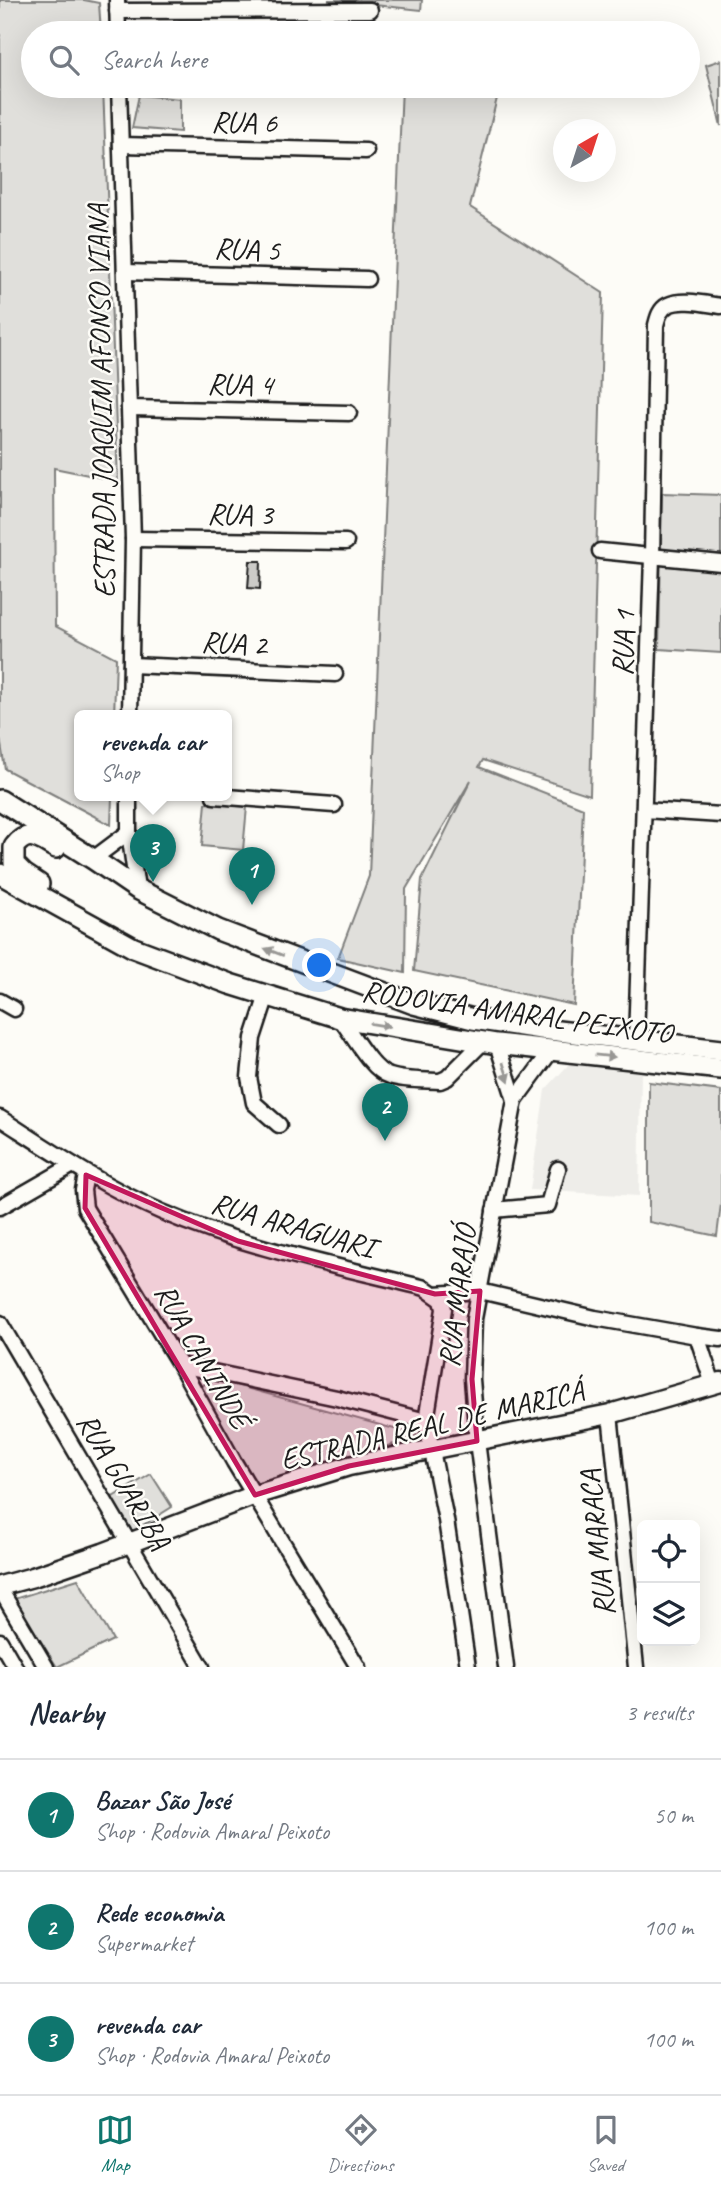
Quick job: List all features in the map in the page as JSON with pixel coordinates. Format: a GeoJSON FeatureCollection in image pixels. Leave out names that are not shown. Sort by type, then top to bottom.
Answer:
{"type":"FeatureCollection","features":[{"type":"Feature","properties":{"kind":"highway","name":"RODOVIA AMARAL PEIXOTO"},"geometry":{"type":"LineString","coordinates":[[0,800],[137,889],[218,930],[414,1004],[473,1019],[541,1030],[721,1050]]}},
{"type":"Feature","properties":{"kind":"highway"},"geometry":{"type":"LineString","coordinates":[[218,930],[195,926],[147,904],[38,838],[23,837],[14,847],[14,864],[24,874],[68,902],[144,942],[224,974],[260,993]]}},
{"type":"Feature","properties":{"kind":"highway","name":"RODOVIA AMARAL PEIXOTO"},"geometry":{"type":"LineString","coordinates":[[0,874],[134,948],[340,1018],[490,1043],[721,1069]]}},
{"type":"Feature","properties":{"kind":"main road","name":"ESTRADA REAL DE MARICÁ"},"geometry":{"type":"LineString","coordinates":[[0,1587],[255,1495],[349,1466],[610,1414],[717,1383]]}},
{"type":"Feature","properties":{"kind":"street"},"geometry":{"type":"LineString","coordinates":[[117,5],[370,10]]}},
{"type":"Feature","properties":{"kind":"street","name":"ESTRADA JOAQUIM AFONSO VIANA"},"geometry":{"type":"LineString","coordinates":[[119,98],[133,539],[130,710]]}},
{"type":"Feature","properties":{"kind":"street","name":"RUA 6"},"geometry":{"type":"LineString","coordinates":[[121,145],[366,151]]}},
{"type":"Feature","properties":{"kind":"street","name":"RUA 5"},"geometry":{"type":"LineString","coordinates":[[125,272],[366,279]]}},
{"type":"Feature","properties":{"kind":"street","name":"RUA 1"},"geometry":{"type":"LineString","coordinates":[[636,1040],[652,556],[656,325],[660,311],[668,304],[685,302],[721,306]]}},
{"type":"Feature","properties":{"kind":"street","name":"RUA 4"},"geometry":{"type":"LineString","coordinates":[[130,408],[349,413]]}},
{"type":"Feature","properties":{"kind":"street","name":"RUA 3"},"geometry":{"type":"LineString","coordinates":[[133,539],[346,542]]}},
{"type":"Feature","properties":{"kind":"street"},"geometry":{"type":"LineString","coordinates":[[600,551],[721,563]]}},
{"type":"Feature","properties":{"kind":"street","name":"RUA 2"},"geometry":{"type":"LineString","coordinates":[[131,665],[335,674]]}},
{"type":"Feature","properties":{"kind":"street"},"geometry":{"type":"LineString","coordinates":[[232,797],[334,805]]}},
{"type":"Feature","properties":{"kind":"street"},"geometry":{"type":"LineString","coordinates":[[129,801],[129,832],[137,889]]}},
{"type":"Feature","properties":{"kind":"street"},"geometry":{"type":"LineString","coordinates":[[644,810],[721,815]]}},
{"type":"Feature","properties":{"kind":"street"},"geometry":{"type":"LineString","coordinates":[[93,859],[129,832]]}},
{"type":"Feature","properties":{"kind":"street"},"geometry":{"type":"LineString","coordinates":[[260,993],[249,1077],[254,1103],[279,1125]]}},
{"type":"Feature","properties":{"kind":"street"},"geometry":{"type":"LineString","coordinates":[[0,1000],[14,1009]]}},
{"type":"Feature","properties":{"kind":"street"},"geometry":{"type":"LineString","coordinates":[[340,1018],[382,1073],[392,1077],[440,1081],[490,1043]]}},
{"type":"Feature","properties":{"kind":"street","name":"RUA MARAJÓ"},"geometry":{"type":"LineString","coordinates":[[490,1043],[515,1100]]}},
{"type":"Feature","properties":{"kind":"street","name":"RUA MARAJÓ"},"geometry":{"type":"LineString","coordinates":[[506,1667],[472,1379],[474,1319],[515,1100],[551,1051]]}},
{"type":"Feature","properties":{"kind":"street","name":"RUA ARAGUARI"},"geometry":{"type":"LineString","coordinates":[[0,1118],[86,1175],[160,1212],[238,1241],[425,1288],[435,1294]]}},
{"type":"Feature","properties":{"kind":"street"},"geometry":{"type":"LineString","coordinates":[[0,1207],[73,1165]]}},
{"type":"Feature","properties":{"kind":"street"},"geometry":{"type":"LineString","coordinates":[[494,1210],[548,1205],[558,1169]]}},
{"type":"Feature","properties":{"kind":"street","name":"RUA CANINDÉ"},"geometry":{"type":"LineString","coordinates":[[86,1175],[83,1190],[86,1208],[234,1462],[358,1667]]}},
{"type":"Feature","properties":{"kind":"street"},"geometry":{"type":"LineString","coordinates":[[435,1294],[480,1291],[596,1318],[721,1339]]}},
{"type":"Feature","properties":{"kind":"street"},"geometry":{"type":"LineString","coordinates":[[435,1294],[442,1300],[444,1309],[426,1421],[446,1520],[468,1667]]}},
{"type":"Feature","properties":{"kind":"street","name":"RUA GUARIBA"},"geometry":{"type":"LineString","coordinates":[[0,1323],[202,1667]]}},
{"type":"Feature","properties":{"kind":"street"},"geometry":{"type":"LineString","coordinates":[[697,1336],[717,1383]]}},
{"type":"Feature","properties":{"kind":"street"},"geometry":{"type":"LineString","coordinates":[[180,1366],[337,1398],[426,1421]]}},
{"type":"Feature","properties":{"kind":"street","name":"RUA MARACA"},"geometry":{"type":"LineString","coordinates":[[610,1414],[636,1667]]}},
{"type":"Feature","properties":{"kind":"street"},"geometry":{"type":"LineString","coordinates":[[0,1587],[46,1667]]}},
{"type":"Feature","properties":{"kind":"street"},"geometry":{"type":"LineString","coordinates":[[0,1641],[15,1667]]}},
{"type":"Feature","properties":{"kind":"highlighted area"},"geometry":{"type":"Polygon","coordinates":[[[86,1175],[238,1241],[435,1294],[480,1291],[472,1379],[477,1441],[349,1466],[255,1495],[85,1208],[86,1175]]]}},
{"type":"Feature","properties":{"kind":"shaded area"},"geometry":{"type":"Polygon","coordinates":[[[0,0],[84,0],[99,3],[100,21],[21,21],[21,98],[103,98],[118,481],[54,468],[55,626],[116,658],[114,710],[74,710],[74,801],[112,801],[111,825],[5,769],[0,738],[0,0]]]}},
{"type":"Feature","properties":{"kind":"shaded area"},"geometry":{"type":"Polygon","coordinates":[[[328,0],[422,0],[421,10],[328,0]]]}},
{"type":"Feature","properties":{"kind":"shaded area"},"geometry":{"type":"Polygon","coordinates":[[[721,60],[721,126],[706,65],[721,60]]]}},
{"type":"Feature","properties":{"kind":"shaded area"},"geometry":{"type":"Polygon","coordinates":[[[138,98],[180,99],[180,132],[132,128],[138,98]]]}},
{"type":"Feature","properties":{"kind":"shaded area"},"geometry":{"type":"Polygon","coordinates":[[[401,98],[497,98],[470,207],[603,293],[590,795],[483,760],[479,767],[583,808],[574,1005],[414,971],[422,879],[471,780],[406,889],[405,973],[338,958],[369,876],[401,98]]]}},
{"type":"Feature","properties":{"kind":"shaded area"},"geometry":{"type":"Polygon","coordinates":[[[662,493],[721,495],[721,653],[659,649],[662,493]]]}},
{"type":"Feature","properties":{"kind":"shaded area"},"geometry":{"type":"Polygon","coordinates":[[[206,803],[247,807],[243,850],[202,846],[206,803]]]}},
{"type":"Feature","properties":{"kind":"shaded area"},"geometry":{"type":"Polygon","coordinates":[[[571,1062],[641,1071],[639,1196],[530,1190],[545,1090],[571,1062]]]}},
{"type":"Feature","properties":{"kind":"shaded area"},"geometry":{"type":"Polygon","coordinates":[[[649,1082],[721,1091],[721,1204],[717,1236],[649,1222],[649,1082]]]}},
{"type":"Feature","properties":{"kind":"shaded area"},"geometry":{"type":"Polygon","coordinates":[[[210,1378],[420,1436],[257,1486],[201,1388],[210,1378]]]}},
{"type":"Feature","properties":{"kind":"shaded area"},"geometry":{"type":"Polygon","coordinates":[[[151,1474],[172,1507],[132,1532],[111,1498],[151,1474]]]}},
{"type":"Feature","properties":{"kind":"shaded area"},"geometry":{"type":"Polygon","coordinates":[[[78,1579],[113,1640],[57,1667],[14,1599],[78,1579]]]}},
{"type":"Feature","properties":{"kind":"building"},"geometry":{"type":"Polygon","coordinates":[[[250,561],[261,561],[260,589],[248,588],[250,561]]]}},
{"type":"Feature","properties":{"kind":"place","name":"revenda car"},"geometry":{"type":"Point","coordinates":[153,882]}},
{"type":"Feature","properties":{"kind":"place","name":"Bazar São José"},"geometry":{"type":"Point","coordinates":[252,905]}},
{"type":"Feature","properties":{"kind":"place","name":"Rede economia"},"geometry":{"type":"Point","coordinates":[385,1141]}}]}
